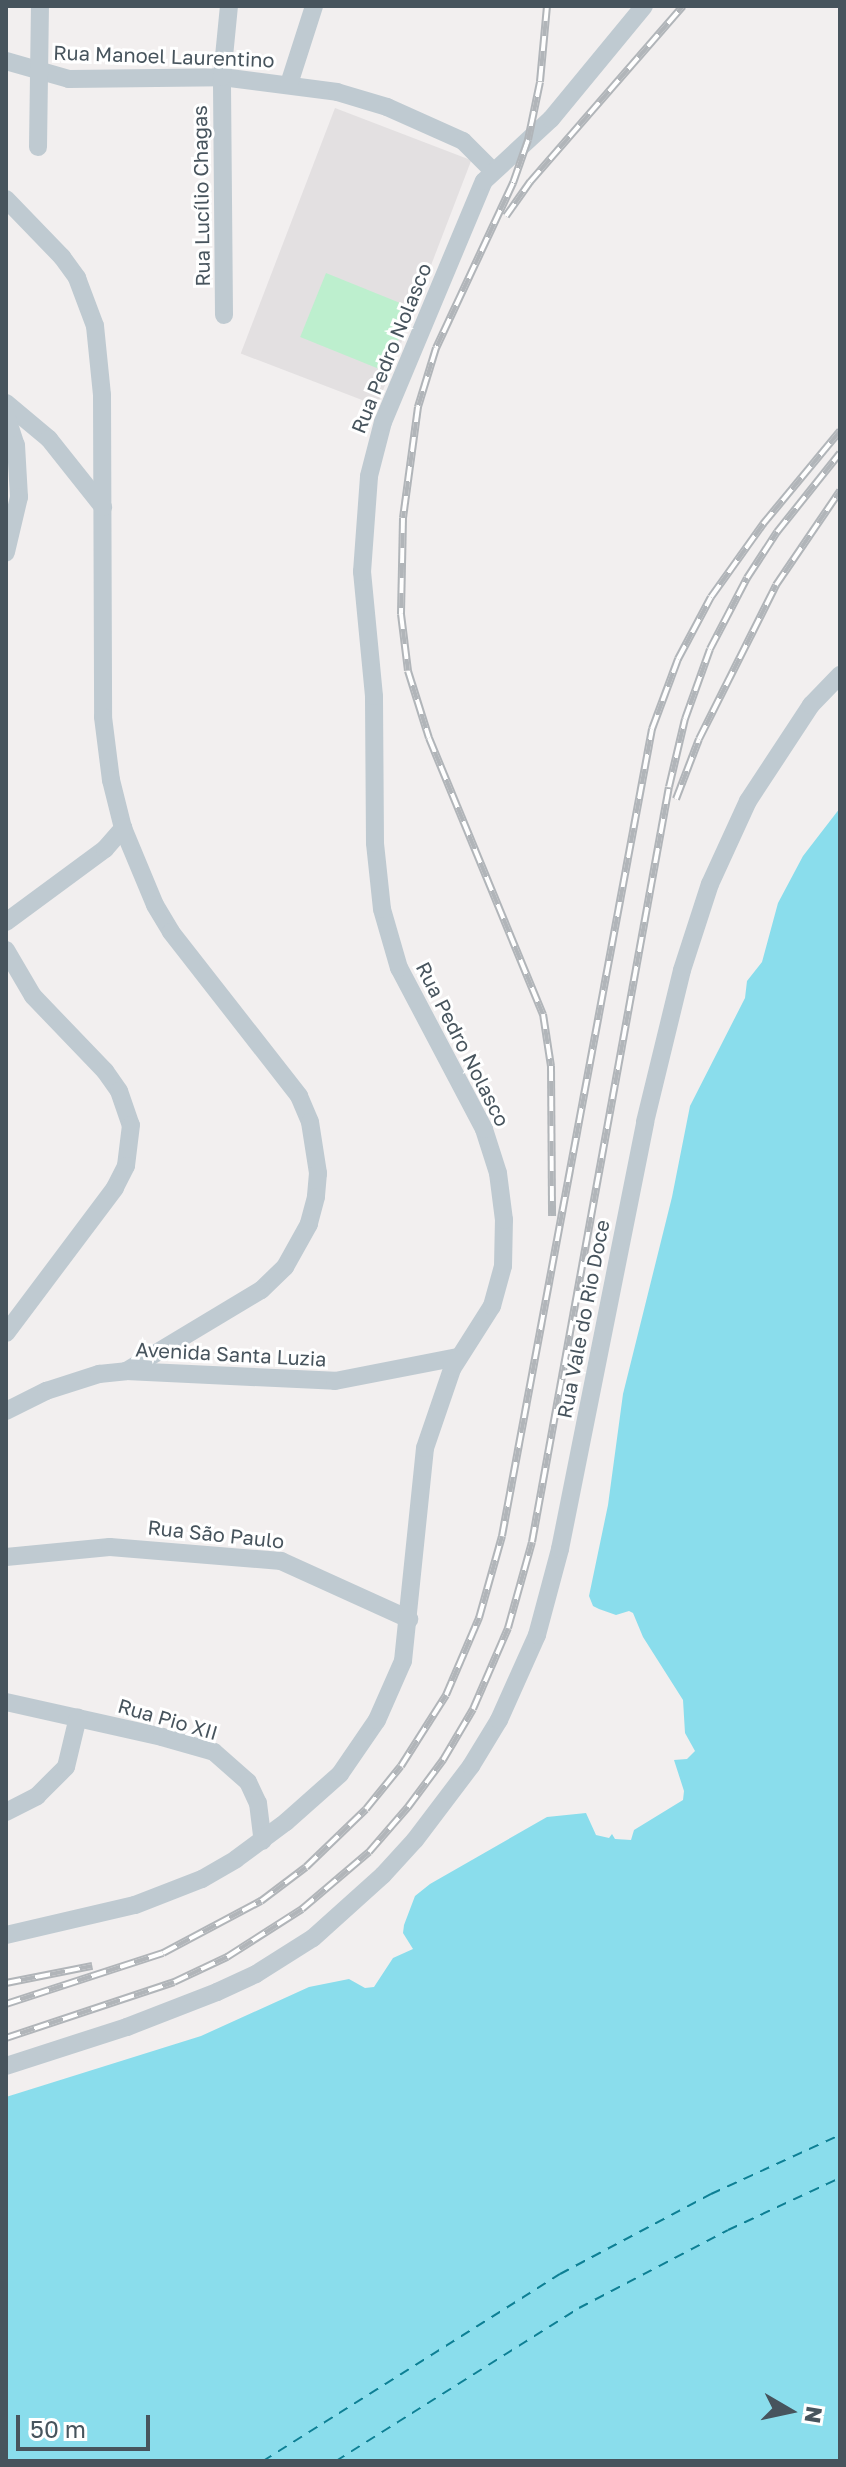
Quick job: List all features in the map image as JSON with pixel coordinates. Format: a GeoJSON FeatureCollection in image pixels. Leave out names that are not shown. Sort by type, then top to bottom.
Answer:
{"type":"FeatureCollection","features":[{"type":"Feature","properties":{"kind":"street"},"geometry":{"type":"LineString","coordinates":[[38,147],[40,6]]}},
{"type":"Feature","properties":{"kind":"street","name":"Rua Lucílio Chagas"},"geometry":{"type":"LineString","coordinates":[[224,315],[222,77],[229,6]]}},
{"type":"Feature","properties":{"kind":"street"},"geometry":{"type":"LineString","coordinates":[[289,84],[314,6]]}},
{"type":"Feature","properties":{"kind":"street","name":"Rua Pedro Nolasco"},"geometry":{"type":"LineString","coordinates":[[6,1935],[147,1901],[202,1879],[263,1841],[326,1788],[355,1756],[393,1688],[403,1661],[425,1448],[459,1357],[492,1306],[499,1285],[504,1241],[501,1194],[484,1129],[399,968],[382,909],[375,843],[374,696],[362,572],[369,476],[378,436],[474,203],[492,170],[551,119],[644,6]]}},
{"type":"Feature","properties":{"kind":"street","name":"Rua Manoel Laurentino"},"geometry":{"type":"LineString","coordinates":[[6,61],[39,73],[79,79],[222,77],[289,84],[361,98],[418,119],[463,141],[492,170]]}},
{"type":"Feature","properties":{"kind":"street"},"geometry":{"type":"LineString","coordinates":[[6,199],[62,257],[88,301],[101,371],[103,717],[111,780],[123,828],[155,905],[177,941],[299,1096],[310,1122],[318,1173],[309,1224],[285,1267],[261,1290],[126,1371]]}},
{"type":"Feature","properties":{"kind":"street"},"geometry":{"type":"LineString","coordinates":[[6,403],[49,439],[103,507]]}},
{"type":"Feature","properties":{"kind":"street"},"geometry":{"type":"LineString","coordinates":[[6,415],[16,445],[19,497],[6,552]]}},
{"type":"Feature","properties":{"kind":"street","name":"Rua Vale do Rio Doce"},"geometry":{"type":"LineString","coordinates":[[6,2066],[99,2037],[217,1992],[256,1974],[313,1938],[383,1875],[442,1805],[499,1720],[537,1635],[560,1549],[645,1122],[682,970],[710,884],[748,801],[811,705],[840,675]]}},
{"type":"Feature","properties":{"kind":"street"},"geometry":{"type":"LineString","coordinates":[[6,922],[105,849],[123,828]]}},
{"type":"Feature","properties":{"kind":"street"},"geometry":{"type":"LineString","coordinates":[[6,950],[33,996],[105,1071],[119,1091],[131,1125],[126,1166],[115,1188],[6,1333]]}},
{"type":"Feature","properties":{"kind":"street","name":"Avenida Santa Luzia"},"geometry":{"type":"LineString","coordinates":[[6,1411],[77,1380],[126,1371],[335,1381],[459,1357]]}},
{"type":"Feature","properties":{"kind":"street","name":"Rua São Paulo"},"geometry":{"type":"LineString","coordinates":[[6,1557],[110,1547],[281,1561],[409,1619]]}},
{"type":"Feature","properties":{"kind":"street","name":"Rua Pio XII"},"geometry":{"type":"LineString","coordinates":[[6,1702],[214,1752],[248,1782],[258,1803],[263,1841]]}},
{"type":"Feature","properties":{"kind":"street"},"geometry":{"type":"LineString","coordinates":[[6,1812],[37,1796],[66,1767],[78,1717]]}},
{"type":"Feature","properties":{"kind":"shaded area"},"geometry":{"type":"Polygon","coordinates":[[[335,108],[471,160],[377,406],[241,354],[335,108]]]}},
{"type":"Feature","properties":{"kind":"green space"},"geometry":{"type":"Polygon","coordinates":[[[326,273],[411,307],[385,371],[300,337],[326,273]]]}},
{"type":"Feature","properties":{"kind":"water"},"geometry":{"type":"Polygon","coordinates":[[[840,808],[840,2461],[6,2461],[6,2097],[201,2036],[309,1987],[349,1979],[365,1988],[374,1987],[393,1958],[413,1949],[403,1933],[404,1925],[415,1896],[430,1884],[547,1817],[586,1813],[596,1835],[609,1838],[612,1834],[615,1839],[631,1840],[634,1830],[683,1800],[684,1791],[674,1760],[687,1759],[695,1751],[685,1733],[683,1700],[643,1637],[633,1613],[629,1611],[616,1615],[599,1609],[593,1606],[589,1596],[608,1505],[623,1394],[672,1197],[690,1106],[745,998],[747,981],[762,962],[778,903],[803,856],[840,808]]]}},
{"type":"Feature","properties":{"kind":"ferry route"},"geometry":{"type":"LineString","coordinates":[[263,2461],[560,2274],[711,2194],[840,2135]]}},
{"type":"Feature","properties":{"kind":"ferry route"},"geometry":{"type":"LineString","coordinates":[[336,2461],[579,2308],[728,2230],[840,2178]]}},
{"type":"Feature","properties":{"kind":"railway"},"geometry":{"type":"LineString","coordinates":[[547,6],[540,82],[528,140],[513,183],[436,348],[418,407],[403,518],[401,614],[408,671],[429,738],[543,1014],[551,1066],[552,1216]]}},
{"type":"Feature","properties":{"kind":"railway"},"geometry":{"type":"LineString","coordinates":[[506,216],[530,182],[683,6]]}},
{"type":"Feature","properties":{"kind":"railway"},"geometry":{"type":"LineString","coordinates":[[6,2004],[163,1953],[261,1901],[306,1867],[366,1809],[401,1766],[446,1695],[479,1618],[502,1536],[652,729],[678,659],[711,597],[763,524],[840,431]]}},
{"type":"Feature","properties":{"kind":"railway"},"geometry":{"type":"LineString","coordinates":[[6,2038],[174,1982],[227,1957],[302,1909],[369,1852],[408,1807],[443,1760],[473,1709],[508,1628],[532,1542],[669,787],[685,719],[710,649],[747,578],[777,532],[840,453]]}},
{"type":"Feature","properties":{"kind":"railway"},"geometry":{"type":"LineString","coordinates":[[676,799],[699,739],[776,585],[840,491]]}},
{"type":"Feature","properties":{"kind":"railway"},"geometry":{"type":"LineString","coordinates":[[6,1983],[92,1966]]}}]}
